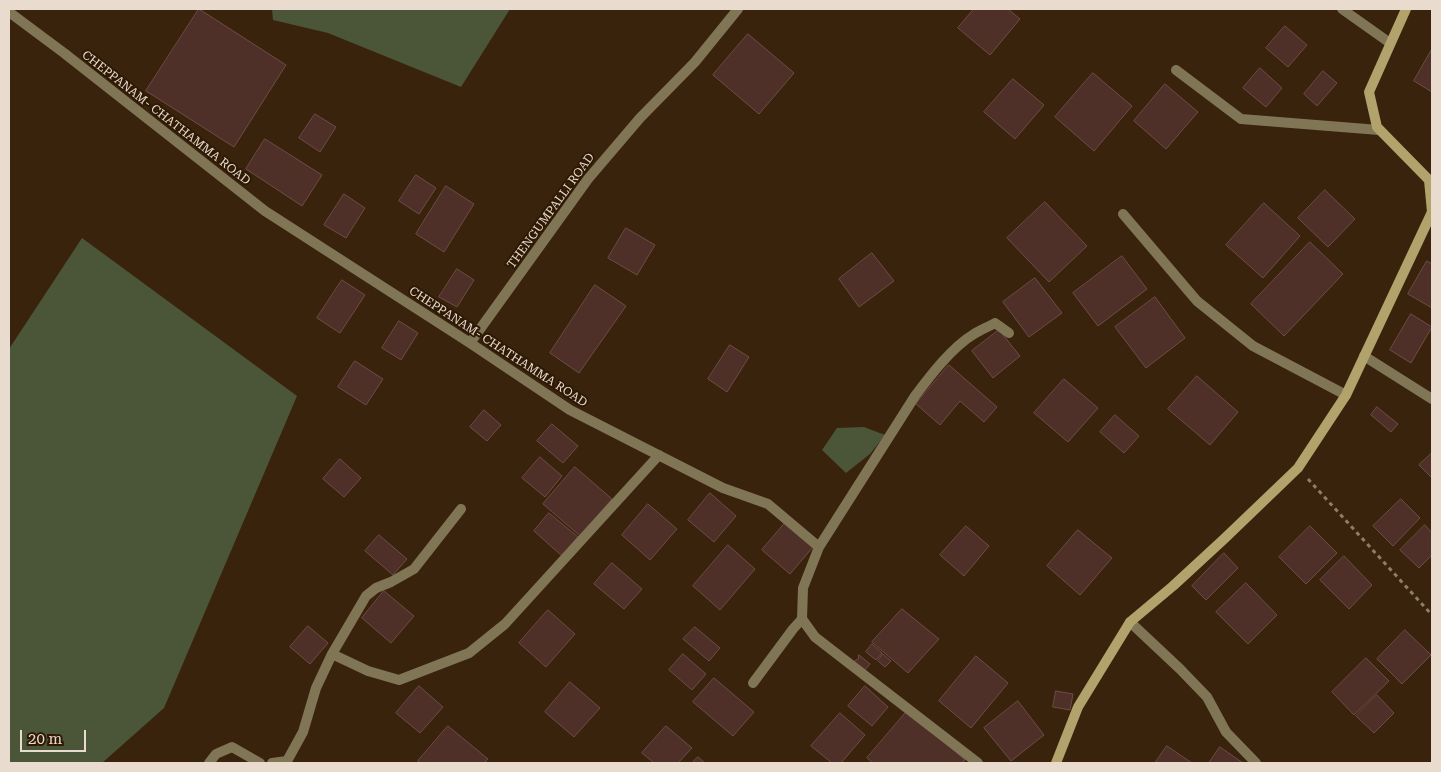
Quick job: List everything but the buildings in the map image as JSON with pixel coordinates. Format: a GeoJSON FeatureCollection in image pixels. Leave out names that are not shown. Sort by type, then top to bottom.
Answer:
{"type":"FeatureCollection","features":[{"type":"Feature","properties":{"kind":"main road"},"geometry":{"type":"LineString","coordinates":[[1056,763],[1078,707],[1130,622],[1173,586],[1298,468],[1346,396],[1432,212],[1429,180],[1379,130],[1369,92],[1406,9]]}},
{"type":"Feature","properties":{"kind":"street","name":"THENGUMPALLI ROAD"},"geometry":{"type":"LineString","coordinates":[[470,343],[588,179],[640,118],[696,62],[738,9]]}},
{"type":"Feature","properties":{"kind":"street"},"geometry":{"type":"LineString","coordinates":[[1342,9],[1390,43]]}},
{"type":"Feature","properties":{"kind":"street","name":"CHEPPANAM- CHATHAMMA ROAD"},"geometry":{"type":"LineString","coordinates":[[9,12],[265,211],[570,410],[723,488],[768,504],[819,547]]}},
{"type":"Feature","properties":{"kind":"street"},"geometry":{"type":"LineString","coordinates":[[1176,70],[1241,119],[1379,130]]}},
{"type":"Feature","properties":{"kind":"street"},"geometry":{"type":"LineString","coordinates":[[1123,214],[1197,301],[1253,346],[1346,396]]}},
{"type":"Feature","properties":{"kind":"street"},"geometry":{"type":"LineString","coordinates":[[978,763],[815,637],[802,619],[803,588],[819,547],[915,396],[933,373],[972,334],[995,323],[1008,333]]}},
{"type":"Feature","properties":{"kind":"street"},"geometry":{"type":"LineString","coordinates":[[1364,356],[1432,399]]}},
{"type":"Feature","properties":{"kind":"street"},"geometry":{"type":"LineString","coordinates":[[332,654],[368,671],[399,680],[469,653],[506,624],[659,455]]}},
{"type":"Feature","properties":{"kind":"street"},"geometry":{"type":"LineString","coordinates":[[272,763],[287,761],[304,732],[316,688],[332,654],[366,596],[376,588],[414,569],[461,509]]}},
{"type":"Feature","properties":{"kind":"street"},"geometry":{"type":"LineString","coordinates":[[753,683],[802,619]]}},
{"type":"Feature","properties":{"kind":"street"},"geometry":{"type":"LineString","coordinates":[[1130,622],[1207,697],[1226,732],[1256,763]]}},
{"type":"Feature","properties":{"kind":"street"},"geometry":{"type":"LineString","coordinates":[[209,763],[216,754],[232,747],[260,763]]}},
{"type":"Feature","properties":{"kind":"path"},"geometry":{"type":"LineString","coordinates":[[1298,468],[1432,614]]}},
{"type":"Feature","properties":{"kind":"shaded area"},"geometry":{"type":"Polygon","coordinates":[[[272,9],[510,9],[461,87],[328,33],[273,20],[272,9]]]}},
{"type":"Feature","properties":{"kind":"shaded area"},"geometry":{"type":"Polygon","coordinates":[[[82,238],[297,396],[164,708],[102,763],[9,763],[9,349],[82,238]]]}},
{"type":"Feature","properties":{"kind":"shaded area"},"geometry":{"type":"Polygon","coordinates":[[[864,427],[885,435],[870,454],[846,473],[822,450],[837,428],[864,427]]]}}]}
